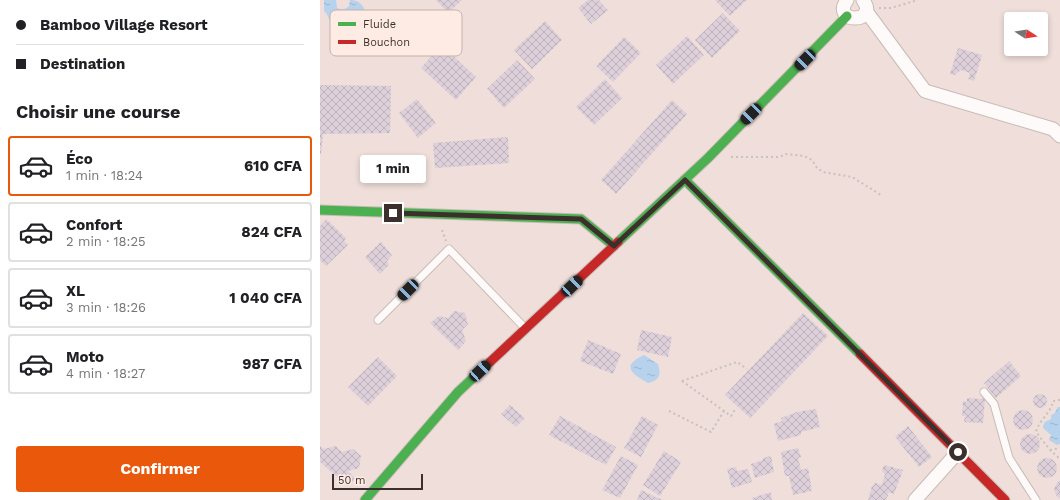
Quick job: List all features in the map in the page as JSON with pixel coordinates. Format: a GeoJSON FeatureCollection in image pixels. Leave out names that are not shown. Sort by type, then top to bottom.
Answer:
{"type":"FeatureCollection","features":[{"type":"Feature","properties":{"kind":"street"},"geometry":{"type":"LineString","coordinates":[[847,0],[844,10],[847,16],[851,18],[862,17],[865,6]]}},
{"type":"Feature","properties":{"kind":"street"},"geometry":{"type":"LineString","coordinates":[[865,6],[924,91],[1053,129],[1060,136]]}},
{"type":"Feature","properties":{"kind":"street"},"geometry":{"type":"LineString","coordinates":[[365,500],[458,392],[708,158],[847,16]]}},
{"type":"Feature","properties":{"kind":"street"},"geometry":{"type":"LineString","coordinates":[[685,180],[1005,500]]}},
{"type":"Feature","properties":{"kind":"street"},"geometry":{"type":"LineString","coordinates":[[320,210],[581,219],[614,246]]}},
{"type":"Feature","properties":{"kind":"street"},"geometry":{"type":"LineString","coordinates":[[915,500],[958,452]]}},
{"type":"Feature","properties":{"kind":"lane"},"geometry":{"type":"LineString","coordinates":[[378,320],[449,249],[526,329]]}},
{"type":"Feature","properties":{"kind":"lane"},"geometry":{"type":"LineString","coordinates":[[984,392],[994,404],[1009,458],[1036,500]]}},
{"type":"Feature","properties":{"kind":"path"},"geometry":{"type":"LineString","coordinates":[[865,6],[891,8],[918,0]]}},
{"type":"Feature","properties":{"kind":"path"},"geometry":{"type":"LineString","coordinates":[[731,157],[779,157],[786,154],[804,156],[812,160],[817,168],[823,172],[852,177],[881,196]]}},
{"type":"Feature","properties":{"kind":"path"},"geometry":{"type":"LineString","coordinates":[[437,214],[449,249]]}},
{"type":"Feature","properties":{"kind":"path"},"geometry":{"type":"LineString","coordinates":[[736,408],[731,416],[682,381],[737,362],[747,369]]}},
{"type":"Feature","properties":{"kind":"path"},"geometry":{"type":"LineString","coordinates":[[1060,400],[1053,401],[1052,408],[1038,425],[1036,432],[1050,450],[1060,459]]}},
{"type":"Feature","properties":{"kind":"path"},"geometry":{"type":"LineString","coordinates":[[669,410],[711,432],[724,411]]}},
{"type":"Feature","properties":{"kind":"path"},"geometry":{"type":"LineString","coordinates":[[1050,450],[1060,448]]}},
{"type":"Feature","properties":{"kind":"water"},"geometry":{"type":"Polygon","coordinates":[[[324,0],[336,0],[337,8],[342,9],[349,6],[350,0],[356,1],[361,4],[364,10],[330,10],[330,21],[324,11],[324,0]]]}},
{"type":"Feature","properties":{"kind":"water"},"geometry":{"type":"Polygon","coordinates":[[[644,355],[658,364],[659,368],[659,376],[657,379],[648,383],[633,373],[630,366],[644,355]]]}},
{"type":"Feature","properties":{"kind":"water"},"geometry":{"type":"Polygon","coordinates":[[[1058,407],[1060,407],[1060,444],[1057,445],[1049,440],[1051,435],[1043,428],[1043,426],[1045,422],[1051,419],[1051,415],[1054,414],[1058,407]]]}},
{"type":"Feature","properties":{"kind":"building"},"geometry":{"type":"Polygon","coordinates":[[[436,0],[462,0],[451,10],[445,10],[436,0]]]}},
{"type":"Feature","properties":{"kind":"building"},"geometry":{"type":"Polygon","coordinates":[[[588,0],[599,0],[608,10],[591,24],[578,8],[588,0]]]}},
{"type":"Feature","properties":{"kind":"building"},"geometry":{"type":"Polygon","coordinates":[[[715,0],[747,0],[730,16],[715,0]]]}},
{"type":"Feature","properties":{"kind":"building"},"geometry":{"type":"Polygon","coordinates":[[[723,13],[740,31],[712,58],[695,40],[723,13]]]}},
{"type":"Feature","properties":{"kind":"building"},"geometry":{"type":"Polygon","coordinates":[[[545,21],[562,40],[532,69],[514,50],[545,21]]]}},
{"type":"Feature","properties":{"kind":"building"},"geometry":{"type":"Polygon","coordinates":[[[687,36],[704,55],[673,84],[656,65],[687,36]]]}},
{"type":"Feature","properties":{"kind":"building"},"geometry":{"type":"Polygon","coordinates":[[[624,37],[641,53],[613,82],[596,66],[624,37]]]}},
{"type":"Feature","properties":{"kind":"building"},"geometry":{"type":"Polygon","coordinates":[[[958,48],[982,55],[974,81],[968,79],[970,73],[961,70],[955,75],[950,74],[958,48]]]}},
{"type":"Feature","properties":{"kind":"building"},"geometry":{"type":"Polygon","coordinates":[[[432,56],[454,56],[476,77],[456,100],[421,68],[432,56]]]}},
{"type":"Feature","properties":{"kind":"building"},"geometry":{"type":"Polygon","coordinates":[[[517,60],[535,79],[504,108],[487,89],[517,60]]]}},
{"type":"Feature","properties":{"kind":"building"},"geometry":{"type":"Polygon","coordinates":[[[605,79],[622,98],[594,125],[576,107],[605,79]]]}},
{"type":"Feature","properties":{"kind":"building"},"geometry":{"type":"Polygon","coordinates":[[[320,85],[391,86],[390,133],[323,134],[320,154],[320,85]]]}},
{"type":"Feature","properties":{"kind":"building"},"geometry":{"type":"Polygon","coordinates":[[[417,99],[436,123],[418,138],[399,113],[417,99]]]}},
{"type":"Feature","properties":{"kind":"building"},"geometry":{"type":"Polygon","coordinates":[[[672,100],[687,114],[616,194],[601,180],[672,100]]]}},
{"type":"Feature","properties":{"kind":"building"},"geometry":{"type":"Polygon","coordinates":[[[508,137],[509,163],[435,168],[433,143],[508,137]]]}},
{"type":"Feature","properties":{"kind":"building"},"geometry":{"type":"Polygon","coordinates":[[[326,219],[346,238],[344,241],[348,245],[326,266],[320,260],[320,226],[326,219]]]}},
{"type":"Feature","properties":{"kind":"building"},"geometry":{"type":"Polygon","coordinates":[[[381,242],[392,255],[387,261],[389,265],[380,274],[365,257],[381,242]]]}},
{"type":"Feature","properties":{"kind":"building"},"geometry":{"type":"Polygon","coordinates":[[[454,311],[465,313],[468,324],[462,330],[466,341],[458,350],[430,323],[439,316],[448,318],[454,311]]]}},
{"type":"Feature","properties":{"kind":"building"},"geometry":{"type":"Polygon","coordinates":[[[803,313],[828,336],[750,418],[725,395],[803,313]]]}},
{"type":"Feature","properties":{"kind":"building"},"geometry":{"type":"Polygon","coordinates":[[[641,330],[672,337],[668,357],[637,350],[641,330]]]}},
{"type":"Feature","properties":{"kind":"building"},"geometry":{"type":"Polygon","coordinates":[[[588,340],[621,354],[613,374],[580,361],[588,340]]]}},
{"type":"Feature","properties":{"kind":"building"},"geometry":{"type":"Polygon","coordinates":[[[378,357],[397,376],[368,406],[348,387],[378,357]]]}},
{"type":"Feature","properties":{"kind":"building"},"geometry":{"type":"Polygon","coordinates":[[[1009,361],[1021,376],[996,398],[984,383],[1009,361]]]}},
{"type":"Feature","properties":{"kind":"building"},"geometry":{"type":"Polygon","coordinates":[[[1037,394],[1043,394],[1047,398],[1047,404],[1043,408],[1037,408],[1033,404],[1033,398],[1037,394]]]}},
{"type":"Feature","properties":{"kind":"building"},"geometry":{"type":"Polygon","coordinates":[[[967,398],[985,398],[983,423],[964,422],[965,416],[962,416],[963,401],[967,402],[967,398]]]}},
{"type":"Feature","properties":{"kind":"building"},"geometry":{"type":"Polygon","coordinates":[[[510,405],[525,418],[516,427],[501,414],[510,405]]]}},
{"type":"Feature","properties":{"kind":"building"},"geometry":{"type":"Polygon","coordinates":[[[816,409],[820,427],[801,432],[801,435],[778,441],[774,424],[782,421],[781,418],[797,412],[816,409]]]}},
{"type":"Feature","properties":{"kind":"building"},"geometry":{"type":"Polygon","coordinates":[[[1023,410],[1030,413],[1033,420],[1030,427],[1023,430],[1016,427],[1013,420],[1016,413],[1023,410]]]}},
{"type":"Feature","properties":{"kind":"building"},"geometry":{"type":"Polygon","coordinates":[[[560,416],[616,447],[606,465],[549,435],[560,416]]]}},
{"type":"Feature","properties":{"kind":"building"},"geometry":{"type":"Polygon","coordinates":[[[642,416],[658,425],[641,457],[624,448],[642,416]]]}},
{"type":"Feature","properties":{"kind":"building"},"geometry":{"type":"Polygon","coordinates":[[[908,426],[932,457],[919,467],[895,437],[908,426]]]}},
{"type":"Feature","properties":{"kind":"building"},"geometry":{"type":"Polygon","coordinates":[[[1026,434],[1034,434],[1040,440],[1040,448],[1034,454],[1026,454],[1020,448],[1020,440],[1026,434]]]}},
{"type":"Feature","properties":{"kind":"building"},"geometry":{"type":"Polygon","coordinates":[[[320,446],[324,449],[336,446],[342,452],[353,449],[361,456],[359,468],[348,471],[355,478],[348,486],[320,462],[320,446]]]}},
{"type":"Feature","properties":{"kind":"building"},"geometry":{"type":"Polygon","coordinates":[[[798,448],[801,457],[798,458],[801,470],[808,468],[812,491],[793,495],[789,476],[785,476],[781,452],[798,448]]]}},
{"type":"Feature","properties":{"kind":"building"},"geometry":{"type":"Polygon","coordinates":[[[664,451],[681,462],[660,496],[643,485],[664,451]]]}},
{"type":"Feature","properties":{"kind":"building"},"geometry":{"type":"Polygon","coordinates":[[[621,456],[638,465],[620,498],[602,490],[621,456]]]}},
{"type":"Feature","properties":{"kind":"building"},"geometry":{"type":"Polygon","coordinates":[[[771,456],[774,472],[755,478],[751,464],[771,456]]]}},
{"type":"Feature","properties":{"kind":"building"},"geometry":{"type":"Polygon","coordinates":[[[1043,458],[1051,458],[1057,464],[1057,472],[1051,478],[1043,478],[1037,472],[1037,464],[1043,458]]]}},
{"type":"Feature","properties":{"kind":"building"},"geometry":{"type":"Polygon","coordinates":[[[884,465],[903,470],[894,494],[889,492],[886,500],[868,500],[872,486],[875,483],[882,485],[885,474],[882,471],[884,465]]]}},
{"type":"Feature","properties":{"kind":"building"},"geometry":{"type":"Polygon","coordinates":[[[736,467],[737,471],[748,469],[752,482],[732,488],[727,469],[736,467]]]}},
{"type":"Feature","properties":{"kind":"building"},"geometry":{"type":"Polygon","coordinates":[[[1060,480],[1060,499],[1056,495],[1054,489],[1060,480]]]}},
{"type":"Feature","properties":{"kind":"building"},"geometry":{"type":"Polygon","coordinates":[[[641,490],[662,500],[637,500],[641,490]]]}},
{"type":"Feature","properties":{"kind":"building"},"geometry":{"type":"Polygon","coordinates":[[[771,492],[772,500],[753,500],[752,498],[771,492]]]}},
{"type":"Feature","properties":{"kind":"traffic: fast"},"geometry":{"type":"LineString","coordinates":[[618,242],[708,158],[847,16]]}},
{"type":"Feature","properties":{"kind":"traffic: fast"},"geometry":{"type":"LineString","coordinates":[[685,180],[860,354]]}},
{"type":"Feature","properties":{"kind":"traffic: fast"},"geometry":{"type":"LineString","coordinates":[[320,210],[581,219],[614,246]]}},
{"type":"Feature","properties":{"kind":"traffic: fast"},"geometry":{"type":"LineString","coordinates":[[365,500],[458,392],[490,362]]}},
{"type":"Feature","properties":{"kind":"traffic: jam"},"geometry":{"type":"LineString","coordinates":[[490,362],[618,242]]}},
{"type":"Feature","properties":{"kind":"traffic: jam"},"geometry":{"type":"LineString","coordinates":[[860,354],[1005,500]]}},
{"type":"Feature","properties":{"kind":"route"},"geometry":{"type":"LineString","coordinates":[[393,213],[581,219],[614,246],[685,180],[958,452]]}}]}
